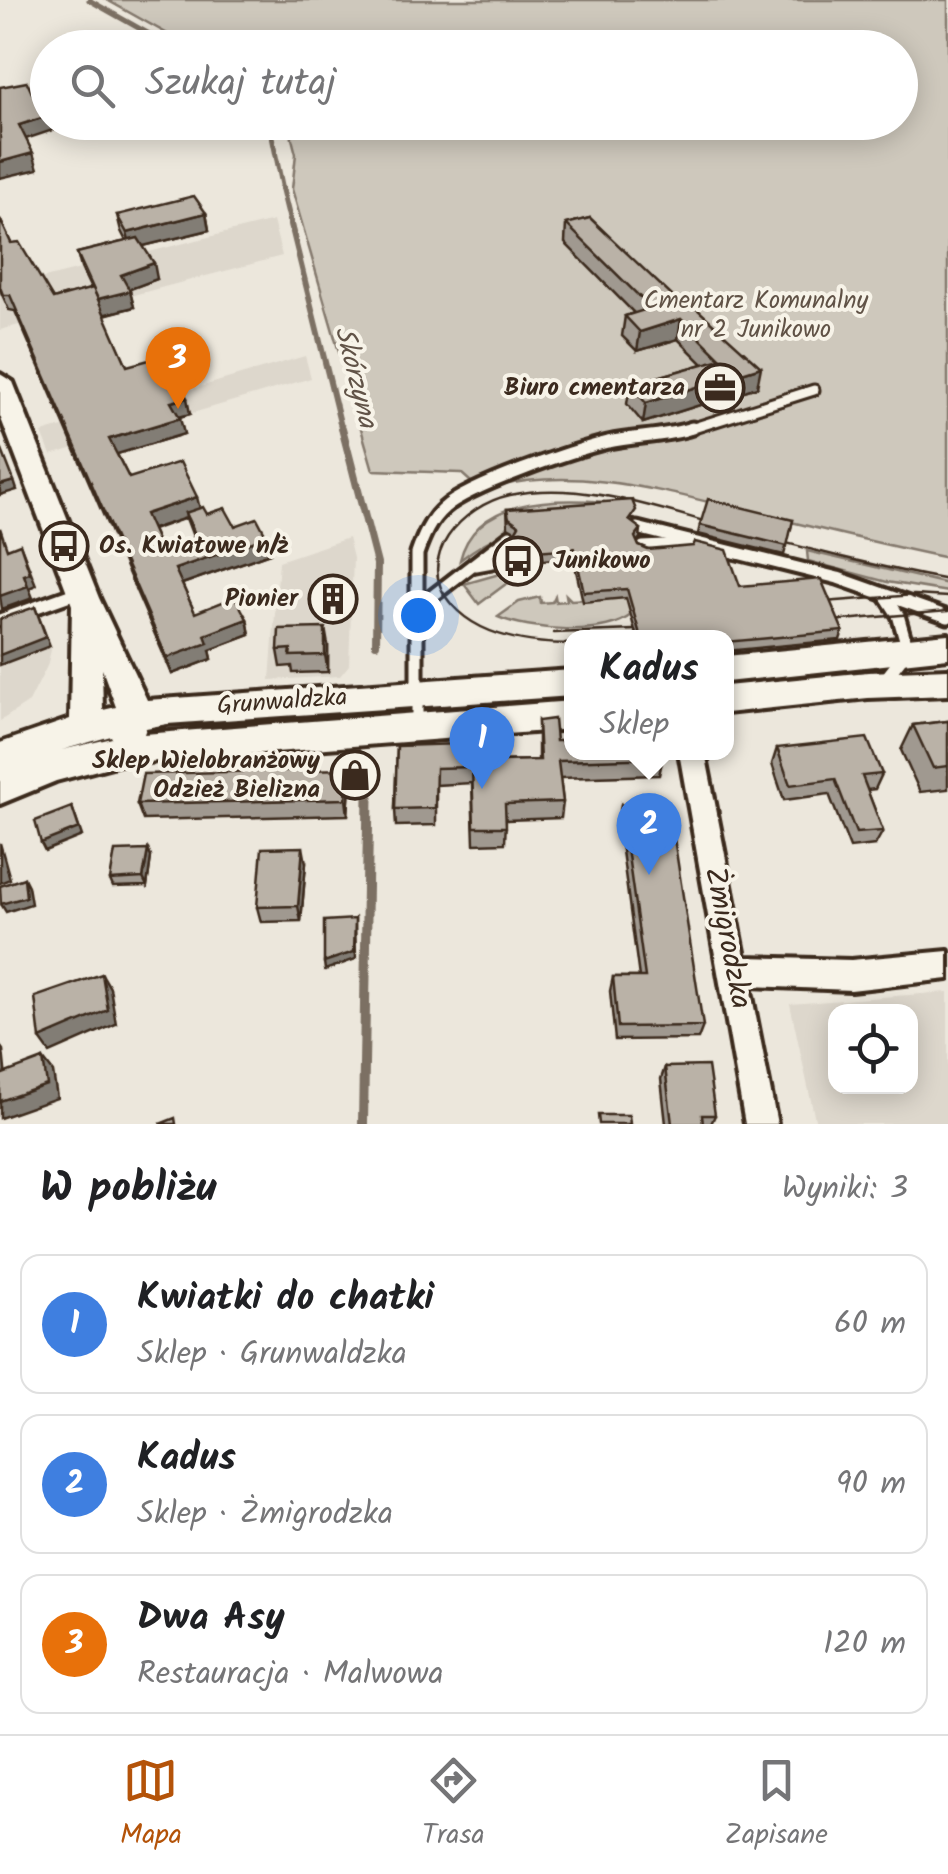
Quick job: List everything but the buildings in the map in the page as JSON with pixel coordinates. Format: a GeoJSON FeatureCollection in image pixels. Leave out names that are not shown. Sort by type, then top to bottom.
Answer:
{"type":"FeatureCollection","features":[{"type":"Feature","properties":{"kind":"street"},"geometry":{"type":"LineString","coordinates":[[0,382],[6,417],[126,684],[135,715],[120,750],[86,727],[83,594]]}},
{"type":"Feature","properties":{"kind":"street"},"geometry":{"type":"LineString","coordinates":[[734,667],[948,646]]}},
{"type":"Feature","properties":{"kind":"street"},"geometry":{"type":"LineString","coordinates":[[734,699],[868,685],[948,682]]}},
{"type":"Feature","properties":{"kind":"street","name":"Grunwaldzka"},"geometry":{"type":"LineString","coordinates":[[0,789],[51,768],[120,750],[417,709],[564,683]]}},
{"type":"Feature","properties":{"kind":"street","name":"Grunwaldzka"},"geometry":{"type":"LineString","coordinates":[[0,758],[86,727],[135,715],[417,709],[564,715]]}},
{"type":"Feature","properties":{"kind":"street","name":"Żmigrodzka"},"geometry":{"type":"LineString","coordinates":[[693,760],[761,1124]]}},
{"type":"Feature","properties":{"kind":"street"},"geometry":{"type":"LineString","coordinates":[[733,971],[851,975],[948,966]]}},
{"type":"Feature","properties":{"kind":"lane"},"geometry":{"type":"LineString","coordinates":[[417,709],[416,554],[427,528],[457,497],[488,482],[608,442],[661,438],[814,390]]}},
{"type":"Feature","properties":{"kind":"lane"},"geometry":{"type":"LineString","coordinates":[[637,528],[838,578],[948,617]]}},
{"type":"Feature","properties":{"kind":"lane"},"geometry":{"type":"LineString","coordinates":[[416,608],[510,536]]}},
{"type":"Feature","properties":{"kind":"lane"},"geometry":{"type":"LineString","coordinates":[[642,547],[702,544]]}},
{"type":"Feature","properties":{"kind":"lane"},"geometry":{"type":"LineString","coordinates":[[472,566],[514,558]]}},
{"type":"Feature","properties":{"kind":"lane"},"geometry":{"type":"LineString","coordinates":[[868,685],[892,673],[908,650],[898,615],[883,593]]}},
{"type":"Feature","properties":{"kind":"lane"},"geometry":{"type":"LineString","coordinates":[[0,620],[83,594]]}},
{"type":"Feature","properties":{"kind":"shaded area"},"geometry":{"type":"Polygon","coordinates":[[[273,221],[282,256],[0,330],[0,289],[273,221]]]}},
{"type":"Feature","properties":{"kind":"shaded area"},"geometry":{"type":"Polygon","coordinates":[[[305,356],[311,378],[51,455],[42,433],[305,356]]]}},
{"type":"Feature","properties":{"kind":"shaded area"},"geometry":{"type":"Polygon","coordinates":[[[348,538],[353,558],[349,665],[340,676],[270,680],[279,561],[348,538]]]}},
{"type":"Feature","properties":{"kind":"shaded area"},"geometry":{"type":"Polygon","coordinates":[[[37,610],[51,650],[47,666],[29,702],[0,721],[0,624],[37,610]]]}},
{"type":"Feature","properties":{"kind":"shaded area"},"geometry":{"type":"Polygon","coordinates":[[[948,992],[948,1124],[816,1124],[790,1004],[948,992]]]}},
{"type":"Feature","properties":{"kind":"green space","name":"Cmentarz Komunalny nr 2 Junikowo"},"geometry":{"type":"Polygon","coordinates":[[[107,0],[948,0],[948,558],[617,483],[548,479],[481,491],[461,473],[373,470],[292,189],[296,154],[292,140],[918,140],[918,30],[161,30],[107,0]]]}},
{"type":"Feature","properties":{"kind":"green space"},"geometry":{"type":"Polygon","coordinates":[[[540,502],[605,502],[511,530],[460,560],[468,540],[499,513],[540,502]]]}},
{"type":"Feature","properties":{"kind":"green space"},"geometry":{"type":"Polygon","coordinates":[[[807,551],[948,584],[948,592],[887,582],[808,561],[807,551]]]}},
{"type":"Feature","properties":{"kind":"green space"},"geometry":{"type":"Polygon","coordinates":[[[510,571],[535,576],[506,584],[479,604],[464,584],[510,571]]]}},
{"type":"Feature","properties":{"kind":"green space"},"geometry":{"type":"Polygon","coordinates":[[[566,595],[571,600],[646,596],[631,615],[619,622],[585,629],[546,628],[498,617],[519,602],[540,597],[541,603],[552,602],[555,596],[556,602],[567,601],[566,595]]]}},
{"type":"Feature","properties":{"kind":"waterway","name":"Skórzyna"},"geometry":{"type":"LineString","coordinates":[[89,0],[142,30]]}},
{"type":"Feature","properties":{"kind":"waterway","name":"Skórzyna"},"geometry":{"type":"LineString","coordinates":[[273,140],[283,190]]}},
{"type":"Feature","properties":{"kind":"waterway","name":"Skórzyna"},"geometry":{"type":"LineString","coordinates":[[282,188],[342,431]]}},
{"type":"Feature","properties":{"kind":"waterway","name":"Skórzyna"},"geometry":{"type":"LineString","coordinates":[[342,428],[377,564],[376,644]]}},
{"type":"Feature","properties":{"kind":"waterway","name":"Skórzyna"},"geometry":{"type":"LineString","coordinates":[[363,1124],[369,767]]}},
{"type":"Feature","properties":{"kind":"tram line"},"geometry":{"type":"LineString","coordinates":[[564,644],[540,643],[492,632],[452,605],[441,587],[437,570],[440,553],[448,536],[475,510],[510,495],[538,491],[594,494],[840,557],[948,580]]}},
{"type":"Feature","properties":{"kind":"tram line"},"geometry":{"type":"LineString","coordinates":[[824,602],[914,595],[948,597]]}},
{"type":"Feature","properties":{"kind":"tram line"},"geometry":{"type":"LineString","coordinates":[[831,621],[948,611]]}},
{"type":"Feature","properties":{"kind":"tram line"},"geometry":{"type":"LineString","coordinates":[[554,633],[564,633]]}},
{"type":"Feature","properties":{"kind":"place","name":"Biuro cmentarza"},"geometry":{"type":"Point","coordinates":[720,388]}},
{"type":"Feature","properties":{"kind":"place","name":"Dwa Asy"},"geometry":{"type":"Point","coordinates":[178,409]}},
{"type":"Feature","properties":{"kind":"place","name":"Os. Kwiatowe n/ż"},"geometry":{"type":"Point","coordinates":[64,546]}},
{"type":"Feature","properties":{"kind":"place","name":"Junikowo"},"geometry":{"type":"Point","coordinates":[518,561]}},
{"type":"Feature","properties":{"kind":"place","name":"Pionier"},"geometry":{"type":"Point","coordinates":[333,599]}},
{"type":"Feature","properties":{"kind":"place","name":"Sklep Wielobranżowy Odzież Bielizna"},"geometry":{"type":"Point","coordinates":[355,775]}},
{"type":"Feature","properties":{"kind":"place","name":"Kwiatki do chatki"},"geometry":{"type":"Point","coordinates":[482,789]}},
{"type":"Feature","properties":{"kind":"place","name":"Kadus"},"geometry":{"type":"Point","coordinates":[649,875]}}]}
